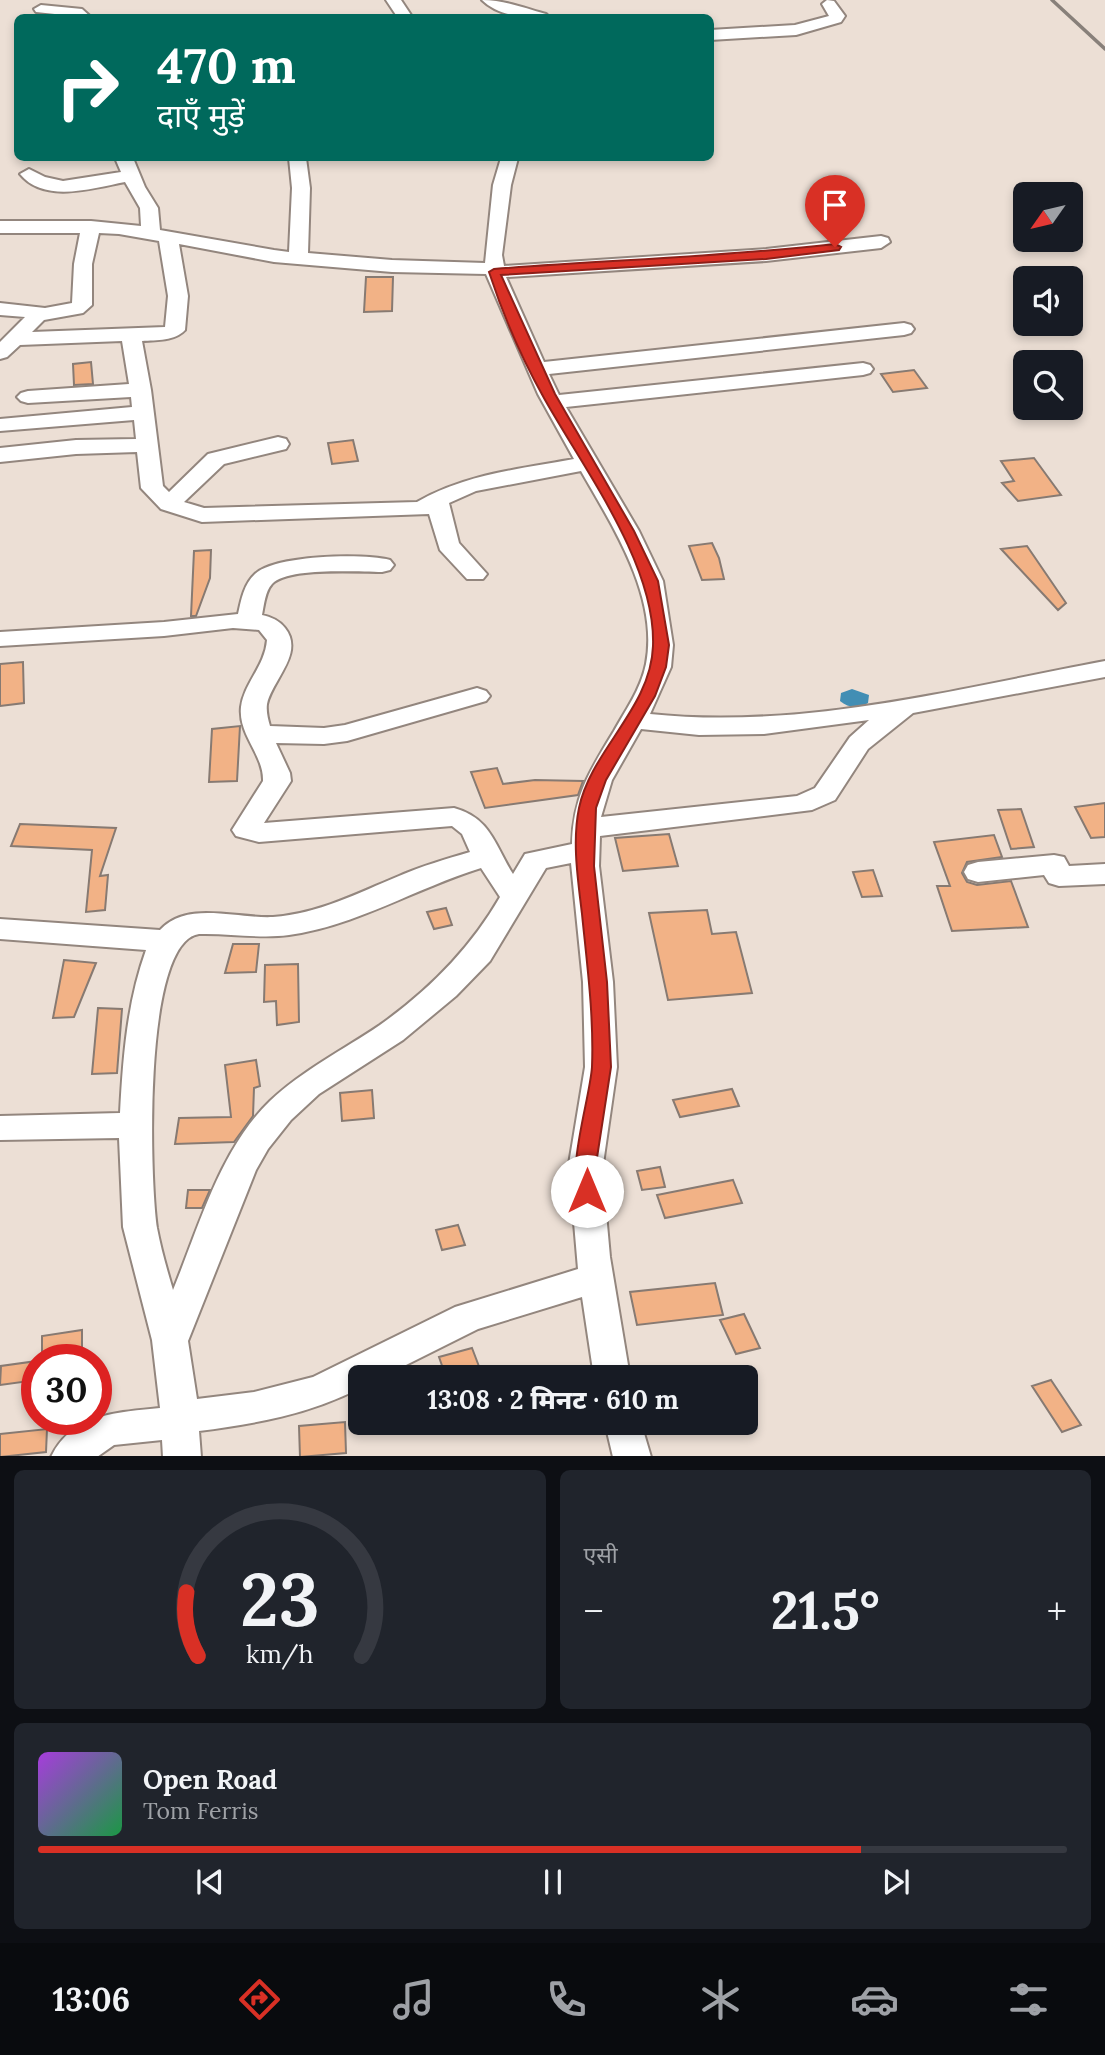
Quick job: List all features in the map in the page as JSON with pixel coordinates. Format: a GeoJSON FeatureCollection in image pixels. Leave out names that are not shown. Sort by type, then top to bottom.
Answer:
{"type":"FeatureCollection","features":[{"type":"Feature","properties":{"kind":"street"},"geometry":{"type":"LineString","coordinates":[[489,0],[510,10],[528,14]]}},
{"type":"Feature","properties":{"kind":"street"},"geometry":{"type":"LineString","coordinates":[[714,35],[802,29],[836,19],[830,4]]}},
{"type":"Feature","properties":{"kind":"street"},"geometry":{"type":"LineString","coordinates":[[41,9],[80,14]]}},
{"type":"Feature","properties":{"kind":"street"},"geometry":{"type":"LineString","coordinates":[[7,346],[163,334],[176,328],[178,296],[149,208],[125,161]]}},
{"type":"Feature","properties":{"kind":"street"},"geometry":{"type":"LineString","coordinates":[[297,161],[301,188],[298,258]]}},
{"type":"Feature","properties":{"kind":"street"},"geometry":{"type":"LineString","coordinates":[[508,161],[502,185],[493,255],[494,271],[552,402],[627,531],[651,581],[661,645],[658,667],[647,696],[598,780],[587,808],[586,840],[601,1031],[601,1067],[586,1164],[596,1278],[610,1365]]}},
{"type":"Feature","properties":{"kind":"street"},"geometry":{"type":"LineString","coordinates":[[29,174],[37,181],[54,187],[132,175]]}},
{"type":"Feature","properties":{"kind":"street"},"geometry":{"type":"LineString","coordinates":[[0,227],[90,226],[159,235],[248,253],[392,266],[494,271],[766,255],[881,242]]}},
{"type":"Feature","properties":{"kind":"street"},"geometry":{"type":"LineString","coordinates":[[0,309],[42,313],[71,310],[82,305],[83,264],[90,226]]}},
{"type":"Feature","properties":{"kind":"street"},"geometry":{"type":"LineString","coordinates":[[7,346],[32,319],[42,313]]}},
{"type":"Feature","properties":{"kind":"street"},"geometry":{"type":"LineString","coordinates":[[536,369],[904,329]]}},
{"type":"Feature","properties":{"kind":"street"},"geometry":{"type":"LineString","coordinates":[[131,335],[141,390],[152,488],[169,504],[202,515],[412,510],[429,507],[449,493],[471,485],[588,463]]}},
{"type":"Feature","properties":{"kind":"street"},"geometry":{"type":"LineString","coordinates":[[552,402],[863,369]]}},
{"type":"Feature","properties":{"kind":"street"},"geometry":{"type":"LineString","coordinates":[[28,397],[141,390]]}},
{"type":"Feature","properties":{"kind":"street"},"geometry":{"type":"LineString","coordinates":[[0,425],[69,417],[144,413]]}},
{"type":"Feature","properties":{"kind":"street"},"geometry":{"type":"LineString","coordinates":[[169,504],[216,459],[278,444]]}},
{"type":"Feature","properties":{"kind":"street"},"geometry":{"type":"LineString","coordinates":[[0,454],[17,455],[76,447],[146,445]]}},
{"type":"Feature","properties":{"kind":"street"},"geometry":{"type":"LineString","coordinates":[[437,502],[448,545],[475,574]]}},
{"type":"Feature","properties":{"kind":"street"},"geometry":{"type":"LineString","coordinates":[[248,620],[260,582],[269,573],[290,569],[382,565]]}},
{"type":"Feature","properties":{"kind":"street"},"geometry":{"type":"LineString","coordinates":[[0,639],[164,629],[248,620],[270,625],[278,644],[278,658],[254,705],[260,734],[277,773],[277,781],[245,827],[248,832],[454,817],[474,829],[515,898]]}},
{"type":"Feature","properties":{"kind":"street"},"geometry":{"type":"LineString","coordinates":[[632,720],[699,727],[764,726],[911,706],[1104,672]]}},
{"type":"Feature","properties":{"kind":"street"},"geometry":{"type":"LineString","coordinates":[[260,734],[324,736],[347,733],[477,696]]}},
{"type":"Feature","properties":{"kind":"street"},"geometry":{"type":"LineString","coordinates":[[170,1341],[240,1170],[256,1140],[280,1111],[308,1086],[392,1032],[445,988],[479,954],[535,861],[586,840],[815,800],[825,794],[867,734],[911,706]]}},
{"type":"Feature","properties":{"kind":"street"},"geometry":{"type":"LineString","coordinates":[[180,1432],[170,1341],[140,1229],[137,1198],[136,1125],[143,1010],[166,942],[175,931],[190,925],[270,927],[304,924],[328,918],[408,883],[489,856]]}},
{"type":"Feature","properties":{"kind":"street"},"geometry":{"type":"LineString","coordinates":[[978,872],[1055,864],[1059,876],[1105,874]]}},
{"type":"Feature","properties":{"kind":"street"},"geometry":{"type":"LineString","coordinates":[[0,929],[166,942]]}},
{"type":"Feature","properties":{"kind":"street"},"geometry":{"type":"LineString","coordinates":[[0,1128],[136,1125]]}},
{"type":"Feature","properties":{"kind":"street"},"geometry":{"type":"LineString","coordinates":[[71,1456],[96,1434],[114,1429],[180,1432],[254,1408],[320,1391],[468,1317],[596,1278]]}},
{"type":"Feature","properties":{"kind":"street"},"geometry":{"type":"LineString","coordinates":[[627,1435],[632,1456]]}},
{"type":"Feature","properties":{"kind":"water"},"geometry":{"type":"Polygon","coordinates":[[[852,689],[869,695],[868,703],[854,707],[840,701],[841,693],[852,689]]]}},
{"type":"Feature","properties":{"kind":"building"},"geometry":{"type":"Polygon","coordinates":[[[366,277],[393,277],[392,311],[364,312],[366,277]]]}},
{"type":"Feature","properties":{"kind":"building"},"geometry":{"type":"Polygon","coordinates":[[[91,362],[93,384],[74,385],[73,364],[91,362]]]}},
{"type":"Feature","properties":{"kind":"building"},"geometry":{"type":"Polygon","coordinates":[[[914,370],[927,388],[893,392],[881,374],[914,370]]]}},
{"type":"Feature","properties":{"kind":"building"},"geometry":{"type":"Polygon","coordinates":[[[353,440],[358,461],[332,464],[328,443],[353,440]]]}},
{"type":"Feature","properties":{"kind":"building"},"geometry":{"type":"Polygon","coordinates":[[[1034,458],[1061,495],[1018,501],[1002,483],[1014,481],[1001,461],[1034,458]]]}},
{"type":"Feature","properties":{"kind":"building"},"geometry":{"type":"Polygon","coordinates":[[[712,543],[724,579],[702,580],[689,546],[712,543]]]}},
{"type":"Feature","properties":{"kind":"building"},"geometry":{"type":"Polygon","coordinates":[[[1027,546],[1066,603],[1058,610],[1001,549],[1027,546]]]}},
{"type":"Feature","properties":{"kind":"building"},"geometry":{"type":"Polygon","coordinates":[[[211,550],[210,578],[196,616],[191,616],[194,551],[211,550]]]}},
{"type":"Feature","properties":{"kind":"building"},"geometry":{"type":"Polygon","coordinates":[[[23,662],[24,703],[0,706],[0,664],[23,662]]]}},
{"type":"Feature","properties":{"kind":"building"},"geometry":{"type":"Polygon","coordinates":[[[240,726],[237,781],[209,782],[212,729],[240,726]]]}},
{"type":"Feature","properties":{"kind":"building"},"geometry":{"type":"Polygon","coordinates":[[[497,768],[503,784],[535,780],[583,781],[578,795],[485,808],[471,772],[497,768]]]}},
{"type":"Feature","properties":{"kind":"building"},"geometry":{"type":"Polygon","coordinates":[[[1105,803],[1105,837],[1091,838],[1075,807],[1105,803]]]}},
{"type":"Feature","properties":{"kind":"building"},"geometry":{"type":"Polygon","coordinates":[[[1021,809],[1034,847],[1011,849],[998,810],[1021,809]]]}},
{"type":"Feature","properties":{"kind":"building"},"geometry":{"type":"Polygon","coordinates":[[[20,824],[116,828],[100,876],[108,875],[105,910],[86,912],[92,850],[11,846],[20,824]]]}},
{"type":"Feature","properties":{"kind":"building"},"geometry":{"type":"Polygon","coordinates":[[[669,834],[678,866],[623,871],[615,838],[669,834]]]}},
{"type":"Feature","properties":{"kind":"building"},"geometry":{"type":"Polygon","coordinates":[[[994,835],[1002,857],[967,862],[962,873],[967,882],[977,885],[1011,881],[1028,927],[952,931],[937,886],[950,886],[934,842],[994,835]]]}},
{"type":"Feature","properties":{"kind":"building"},"geometry":{"type":"Polygon","coordinates":[[[873,870],[882,896],[862,897],[853,872],[873,870]]]}},
{"type":"Feature","properties":{"kind":"building"},"geometry":{"type":"Polygon","coordinates":[[[446,908],[452,925],[434,929],[427,912],[446,908]]]}},
{"type":"Feature","properties":{"kind":"building"},"geometry":{"type":"Polygon","coordinates":[[[707,910],[712,934],[736,932],[752,993],[668,1000],[649,913],[707,910]]]}},
{"type":"Feature","properties":{"kind":"building"},"geometry":{"type":"Polygon","coordinates":[[[233,944],[259,944],[256,972],[225,973],[233,944]]]}},
{"type":"Feature","properties":{"kind":"building"},"geometry":{"type":"Polygon","coordinates":[[[64,960],[96,963],[74,1017],[53,1018],[64,960]]]}},
{"type":"Feature","properties":{"kind":"building"},"geometry":{"type":"Polygon","coordinates":[[[298,964],[299,1022],[277,1025],[276,1001],[264,1002],[265,965],[298,964]]]}},
{"type":"Feature","properties":{"kind":"building"},"geometry":{"type":"Polygon","coordinates":[[[98,1008],[122,1009],[117,1073],[92,1074],[98,1008]]]}},
{"type":"Feature","properties":{"kind":"building"},"geometry":{"type":"Polygon","coordinates":[[[256,1060],[260,1086],[254,1088],[253,1116],[234,1142],[175,1144],[179,1118],[231,1117],[225,1065],[256,1060]]]}},
{"type":"Feature","properties":{"kind":"building"},"geometry":{"type":"Polygon","coordinates":[[[732,1089],[739,1106],[680,1117],[673,1100],[732,1089]]]}},
{"type":"Feature","properties":{"kind":"building"},"geometry":{"type":"Polygon","coordinates":[[[372,1090],[374,1118],[342,1121],[340,1093],[372,1090]]]}},
{"type":"Feature","properties":{"kind":"building"},"geometry":{"type":"Polygon","coordinates":[[[660,1167],[665,1187],[642,1190],[637,1171],[660,1167]]]}},
{"type":"Feature","properties":{"kind":"building"},"geometry":{"type":"Polygon","coordinates":[[[733,1180],[742,1203],[665,1218],[657,1195],[733,1180]]]}},
{"type":"Feature","properties":{"kind":"building"},"geometry":{"type":"Polygon","coordinates":[[[188,1190],[210,1190],[202,1208],[186,1208],[188,1190]]]}},
{"type":"Feature","properties":{"kind":"building"},"geometry":{"type":"Polygon","coordinates":[[[458,1225],[465,1245],[442,1250],[436,1230],[458,1225]]]}},
{"type":"Feature","properties":{"kind":"building"},"geometry":{"type":"Polygon","coordinates":[[[715,1283],[723,1315],[637,1325],[630,1292],[715,1283]]]}},
{"type":"Feature","properties":{"kind":"building"},"geometry":{"type":"Polygon","coordinates":[[[744,1314],[760,1348],[736,1354],[720,1320],[744,1314]]]}},
{"type":"Feature","properties":{"kind":"building"},"geometry":{"type":"Polygon","coordinates":[[[82,1330],[82,1344],[42,1344],[42,1336],[82,1330]]]}},
{"type":"Feature","properties":{"kind":"building"},"geometry":{"type":"Polygon","coordinates":[[[472,1348],[478,1365],[442,1365],[439,1357],[472,1348]]]}},
{"type":"Feature","properties":{"kind":"building"},"geometry":{"type":"Polygon","coordinates":[[[21,1363],[21,1382],[0,1385],[1,1366],[21,1363]]]}},
{"type":"Feature","properties":{"kind":"building"},"geometry":{"type":"Polygon","coordinates":[[[1051,1380],[1081,1425],[1062,1432],[1032,1386],[1051,1380]]]}},
{"type":"Feature","properties":{"kind":"building"},"geometry":{"type":"Polygon","coordinates":[[[345,1422],[346,1453],[300,1456],[299,1426],[345,1422]]]}},
{"type":"Feature","properties":{"kind":"building"},"geometry":{"type":"Polygon","coordinates":[[[21,1432],[21,1435],[47,1435],[46,1452],[0,1456],[0,1434],[21,1432]]]}},
{"type":"Feature","properties":{"kind":"railway"},"geometry":{"type":"LineString","coordinates":[[1052,0],[1105,49]]}},
{"type":"Feature","properties":{"kind":"route"},"geometry":{"type":"LineString","coordinates":[[587,1191],[586,1164],[601,1067],[598,982],[585,866],[587,808],[598,780],[647,696],[658,667],[661,645],[651,581],[627,531],[548,394],[504,300],[494,272],[766,255],[835,247]]}}]}
